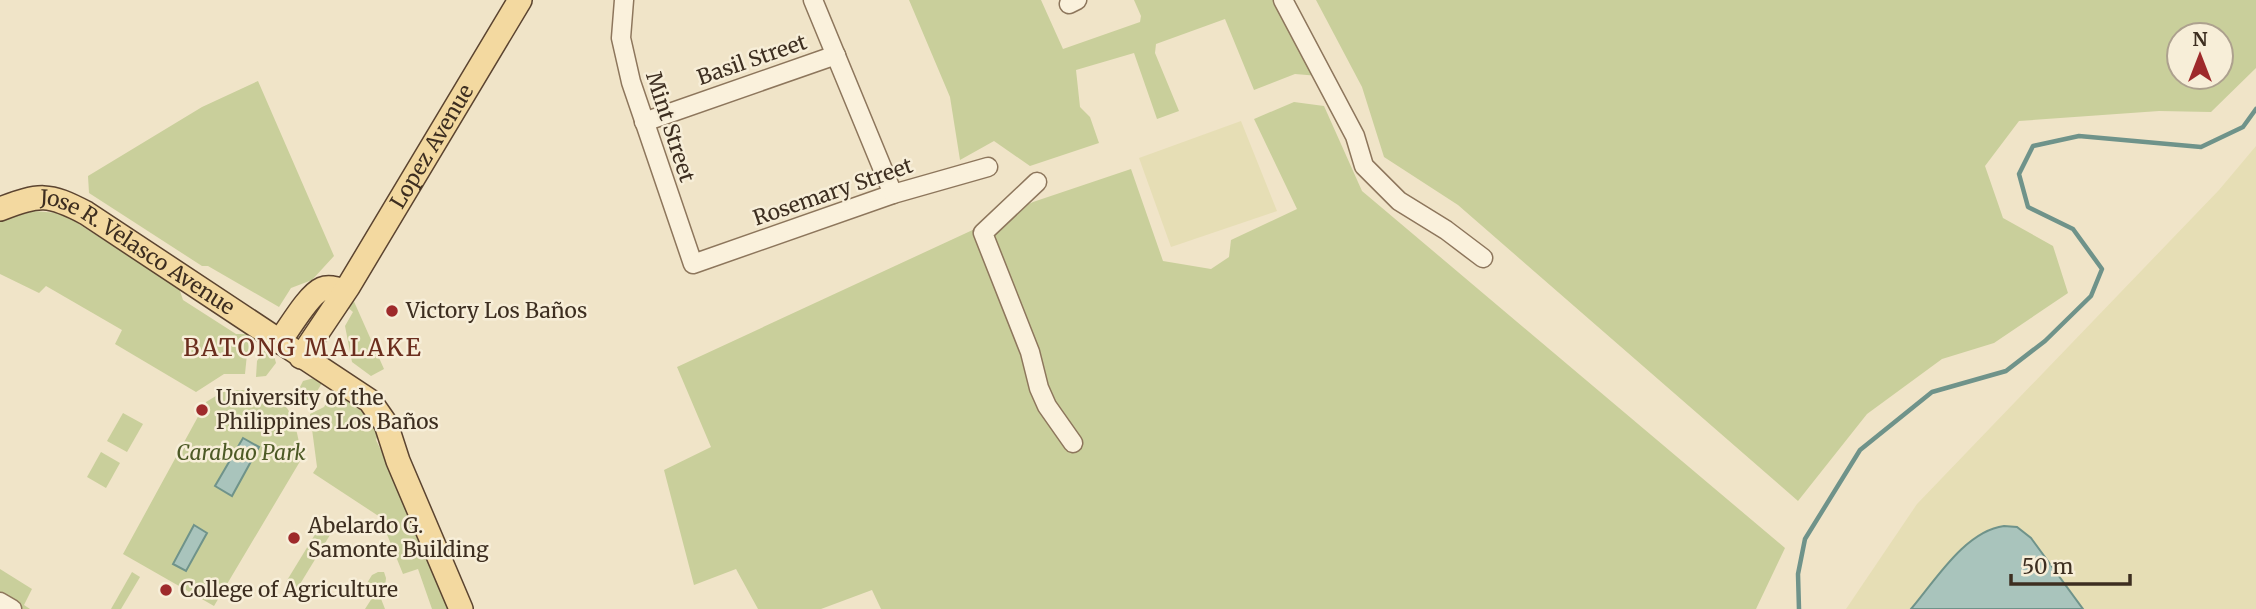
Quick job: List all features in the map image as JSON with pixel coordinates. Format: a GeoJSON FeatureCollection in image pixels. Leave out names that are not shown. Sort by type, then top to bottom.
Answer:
{"type":"FeatureCollection","features":[{"type":"Feature","properties":{"kind":"main road","name":"Lopez Avenue"},"geometry":{"type":"LineString","coordinates":[[301,357],[344,291],[520,0]]}},
{"type":"Feature","properties":{"kind":"main road","name":"Jose R. Velasco Avenue"},"geometry":{"type":"LineString","coordinates":[[0,209],[39,197],[58,198],[86,213],[370,401],[386,424],[403,474],[461,609]]}},
{"type":"Feature","properties":{"kind":"main road"},"geometry":{"type":"LineString","coordinates":[[279,342],[321,289],[344,291]]}},
{"type":"Feature","properties":{"kind":"street","name":"Mint Street"},"geometry":{"type":"LineString","coordinates":[[624,0],[621,38],[631,82],[693,264]]}},
{"type":"Feature","properties":{"kind":"street"},"geometry":{"type":"LineString","coordinates":[[813,0],[893,194]]}},
{"type":"Feature","properties":{"kind":"street"},"geometry":{"type":"LineString","coordinates":[[1283,0],[1356,135],[1364,166],[1399,201],[1446,230],[1483,258]]}},
{"type":"Feature","properties":{"kind":"street","name":"Basil Street"},"geometry":{"type":"LineString","coordinates":[[644,122],[836,55]]}},
{"type":"Feature","properties":{"kind":"street","name":"Rosemary Street"},"geometry":{"type":"LineString","coordinates":[[693,264],[893,194],[988,167]]}},
{"type":"Feature","properties":{"kind":"street"},"geometry":{"type":"LineString","coordinates":[[1037,181],[983,233],[1030,352],[1039,388],[1047,406],[1073,443]]}},
{"type":"Feature","properties":{"kind":"street"},"geometry":{"type":"LineString","coordinates":[[0,602],[12,609]]}},
{"type":"Feature","properties":{"kind":"shaded area"},"geometry":{"type":"Polygon","coordinates":[[[1241,121],[1277,211],[1171,247],[1139,158],[1241,121]]]}},
{"type":"Feature","properties":{"kind":"shaded area"},"geometry":{"type":"Polygon","coordinates":[[[2256,146],[2256,609],[1846,609],[1917,504],[2219,190],[2256,146]]]}},
{"type":"Feature","properties":{"kind":"green space"},"geometry":{"type":"Polygon","coordinates":[[[909,0],[1041,0],[1063,49],[1140,22],[1141,16],[1134,0],[1281,0],[1319,76],[1295,74],[1254,90],[1225,19],[1156,44],[1155,53],[1179,111],[1157,119],[1134,53],[1076,70],[1080,107],[1090,117],[1099,143],[1030,166],[994,141],[960,160],[950,97],[909,0]]]}},
{"type":"Feature","properties":{"kind":"green space"},"geometry":{"type":"Polygon","coordinates":[[[1316,0],[2256,0],[2256,68],[2235,89],[2235,21],[2165,21],[2165,91],[2232,91],[2211,112],[2159,111],[2019,121],[1985,166],[2003,218],[2053,246],[2068,293],[1994,343],[1942,359],[1867,414],[1798,501],[1458,205],[1384,157],[1362,87],[1316,0]]]}},
{"type":"Feature","properties":{"kind":"green space"},"geometry":{"type":"Polygon","coordinates":[[[258,81],[334,256],[312,280],[291,288],[279,307],[208,266],[202,266],[89,193],[88,176],[202,107],[258,81]]]}},
{"type":"Feature","properties":{"kind":"green space"},"geometry":{"type":"Polygon","coordinates":[[[1294,102],[1324,106],[1362,191],[1785,548],[1756,609],[881,609],[872,590],[821,609],[758,609],[736,569],[694,585],[664,470],[711,447],[677,367],[1033,202],[1131,169],[1163,261],[1211,269],[1229,257],[1231,240],[1297,209],[1254,119],[1294,102]]]}},
{"type":"Feature","properties":{"kind":"green space"},"geometry":{"type":"Polygon","coordinates":[[[34,211],[57,213],[71,219],[179,288],[183,300],[236,334],[248,334],[256,339],[247,354],[245,374],[224,374],[196,392],[115,344],[122,330],[46,286],[39,293],[0,274],[0,221],[34,211]]]}},
{"type":"Feature","properties":{"kind":"green space"},"geometry":{"type":"Polygon","coordinates":[[[352,297],[384,369],[371,376],[352,362],[345,326],[353,312],[346,306],[352,297]]]}},
{"type":"Feature","properties":{"kind":"green space"},"geometry":{"type":"Polygon","coordinates":[[[266,348],[273,352],[276,363],[266,376],[256,377],[257,361],[266,348]]]}},
{"type":"Feature","properties":{"kind":"green space"},"geometry":{"type":"Polygon","coordinates":[[[314,378],[322,383],[313,398],[299,403],[297,393],[303,381],[314,378]]]}},
{"type":"Feature","properties":{"kind":"green space","name":"Carabao Park"},"geometry":{"type":"Polygon","coordinates":[[[224,391],[258,392],[281,401],[293,418],[302,458],[214,606],[123,554],[206,402],[224,391]]]}},
{"type":"Feature","properties":{"kind":"green space"},"geometry":{"type":"Polygon","coordinates":[[[333,392],[365,413],[379,433],[376,440],[457,609],[432,609],[418,569],[403,574],[380,517],[313,473],[317,467],[310,414],[324,407],[333,392]]]}},
{"type":"Feature","properties":{"kind":"green space"},"geometry":{"type":"Polygon","coordinates":[[[123,413],[143,424],[127,452],[107,441],[123,413]]]}},
{"type":"Feature","properties":{"kind":"green space"},"geometry":{"type":"Polygon","coordinates":[[[101,452],[120,463],[106,488],[87,477],[101,452]]]}},
{"type":"Feature","properties":{"kind":"green space"},"geometry":{"type":"Polygon","coordinates":[[[322,523],[333,530],[297,589],[286,582],[322,523]]]}},
{"type":"Feature","properties":{"kind":"green space"},"geometry":{"type":"Polygon","coordinates":[[[0,569],[32,589],[24,605],[30,609],[23,609],[0,596],[0,569]]]}},
{"type":"Feature","properties":{"kind":"green space"},"geometry":{"type":"Polygon","coordinates":[[[132,572],[140,577],[121,609],[111,609],[132,572]]]}},
{"type":"Feature","properties":{"kind":"green space"},"geometry":{"type":"Polygon","coordinates":[[[384,572],[386,578],[385,588],[378,591],[385,609],[365,609],[374,595],[364,588],[372,575],[384,572]]]}},
{"type":"Feature","properties":{"kind":"water"},"geometry":{"type":"Polygon","coordinates":[[[243,438],[259,447],[232,496],[215,486],[243,438]]]}},
{"type":"Feature","properties":{"kind":"water"},"geometry":{"type":"Polygon","coordinates":[[[194,525],[207,533],[186,571],[173,564],[194,525]]]}},
{"type":"Feature","properties":{"kind":"water"},"geometry":{"type":"Polygon","coordinates":[[[2004,526],[2017,527],[2031,538],[2083,609],[1911,609],[1964,547],[1976,537],[2004,526]]]}},
{"type":"Feature","properties":{"kind":"waterway"},"geometry":{"type":"LineString","coordinates":[[1799,609],[1798,574],[1805,539],[1860,450],[1932,392],[2006,371],[2045,341],[2091,296],[2102,269],[2073,229],[2028,207],[2019,174],[2033,146],[2079,136],[2201,147],[2243,127],[2256,109]]}},
{"type":"Feature","properties":{"kind":"place","name":"Victory Los Baños"},"geometry":{"type":"Point","coordinates":[392,311]}},
{"type":"Feature","properties":{"kind":"place","name":"University of the Philippines Los Baños"},"geometry":{"type":"Point","coordinates":[202,410]}},
{"type":"Feature","properties":{"kind":"place","name":"Abelardo G. Samonte Building"},"geometry":{"type":"Point","coordinates":[294,538]}},
{"type":"Feature","properties":{"kind":"place","name":"College of Agriculture"},"geometry":{"type":"Point","coordinates":[166,590]}},
{"type":"Feature","properties":{"kind":"district","name":"BATONG MALAKE"},"geometry":{"type":"Point","coordinates":[303,348]}}]}
